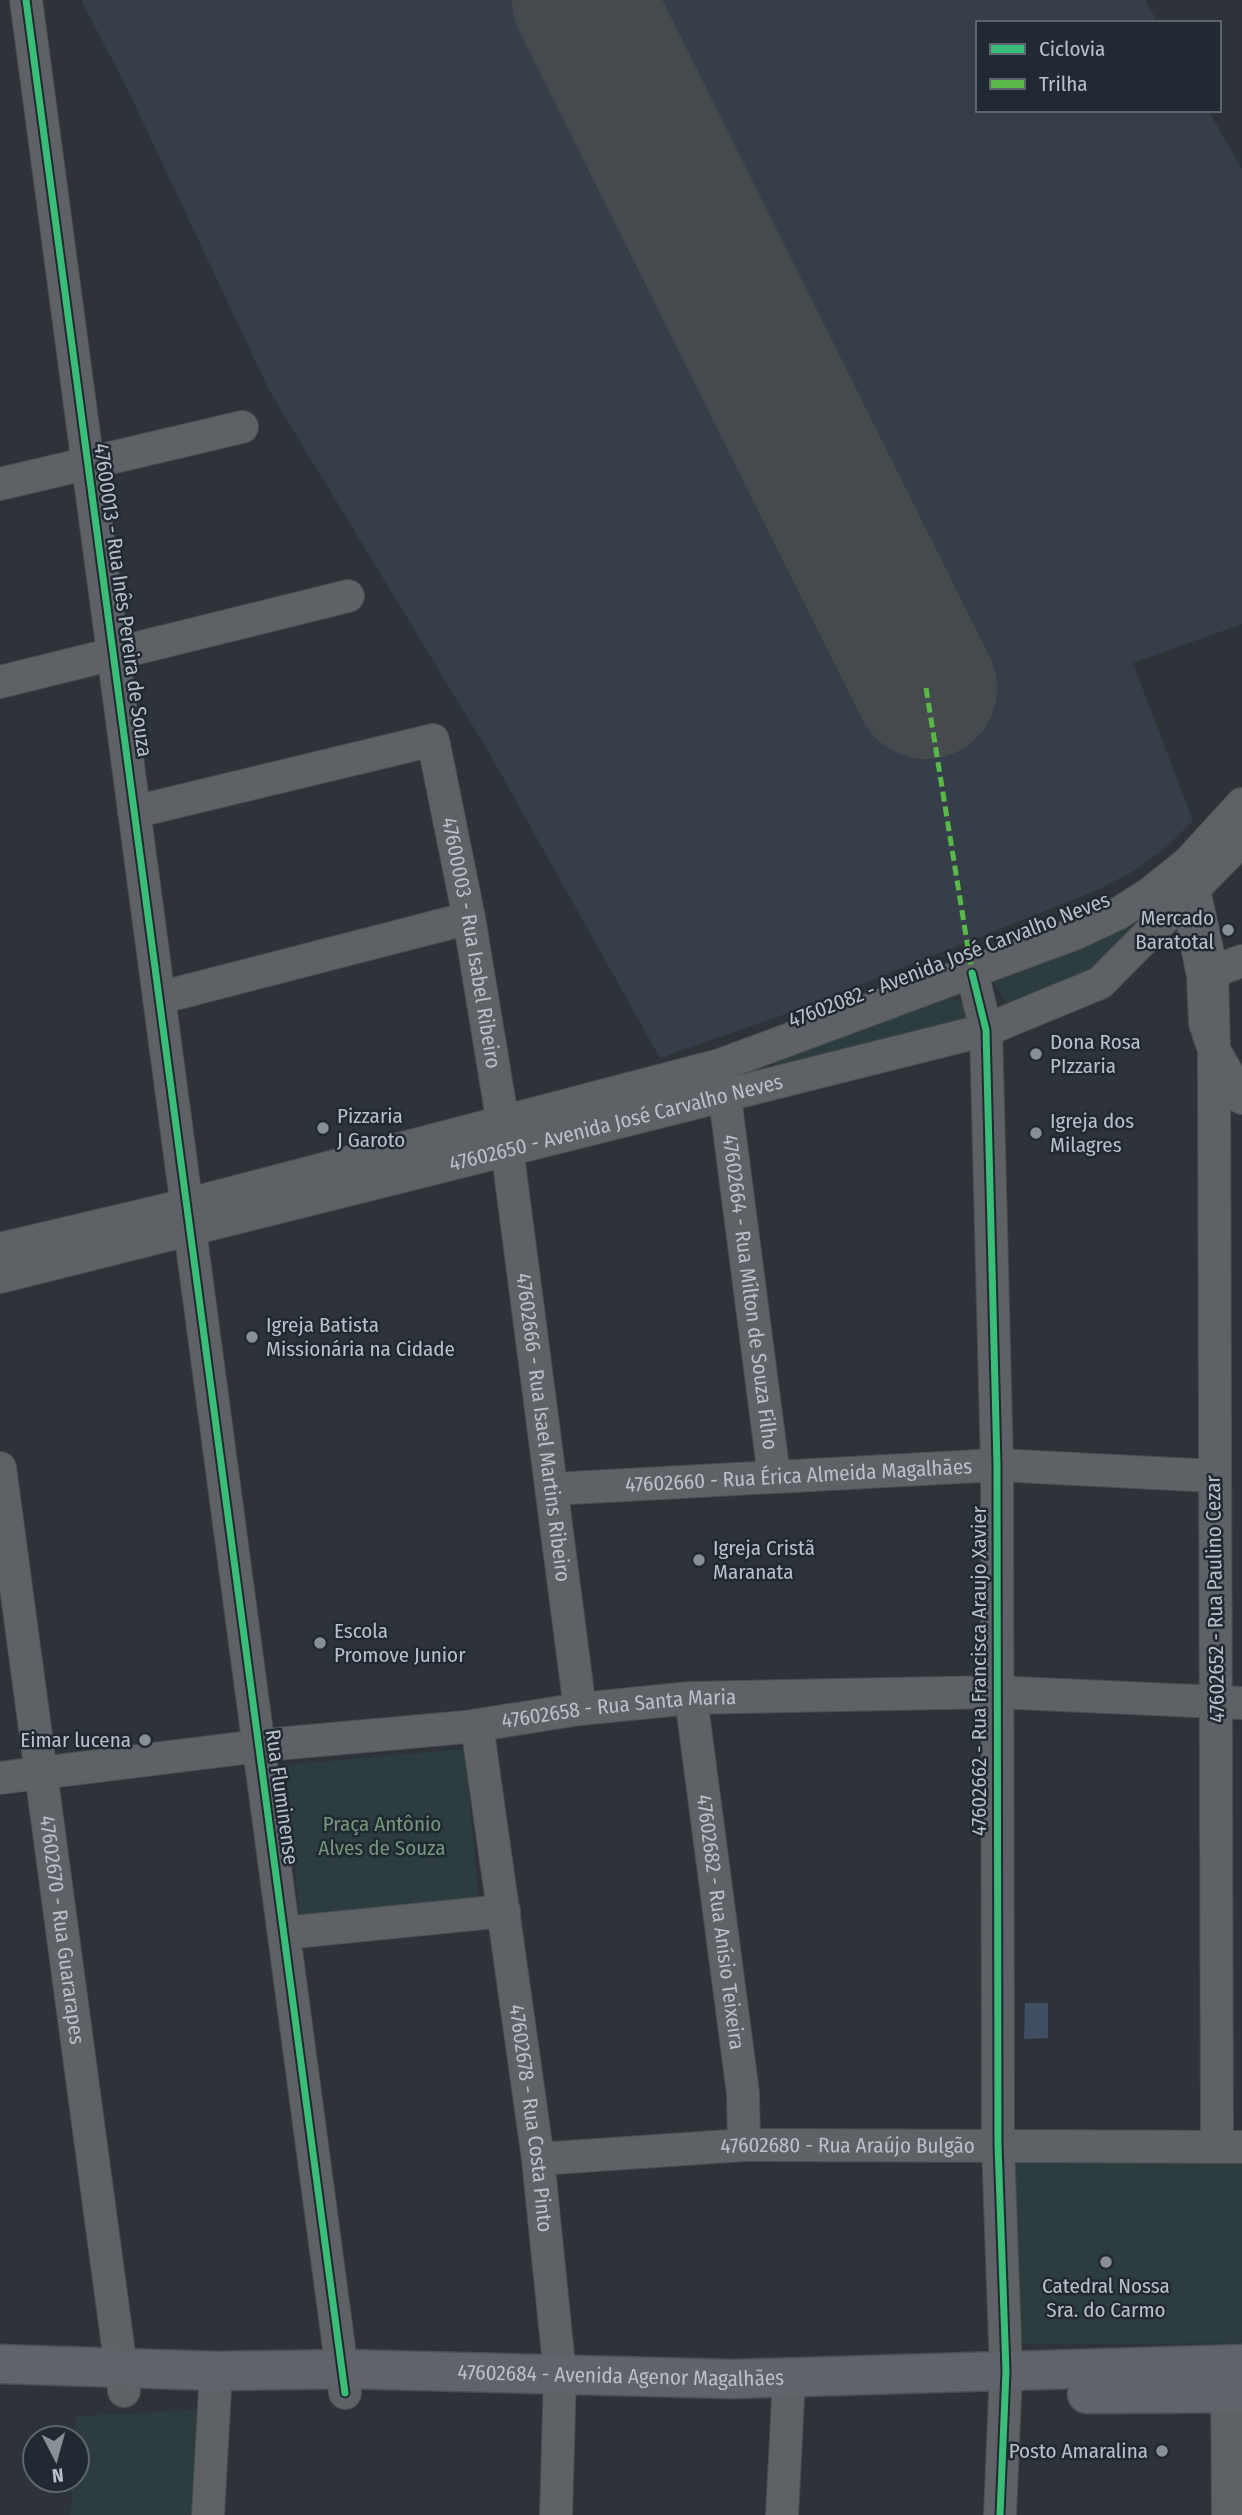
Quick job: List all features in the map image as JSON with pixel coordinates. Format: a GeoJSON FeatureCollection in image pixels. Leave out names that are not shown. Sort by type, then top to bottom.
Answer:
{"type":"FeatureCollection","features":[{"type":"Feature","properties":{"kind":"main road","name":"47602684 - Avenida Agenor Magalhães"},"geometry":{"type":"LineString","coordinates":[[0,2364],[123,2378],[789,2390],[1005,2382],[1235,2379]]}},
{"type":"Feature","properties":{"kind":"main road","name":"47602684 - Avenida Agenor Magalhães"},"geometry":{"type":"LineString","coordinates":[[0,2391],[123,2378]]}},
{"type":"Feature","properties":{"kind":"street","name":"47600013 - Rua Inês Pereira de Souza"},"geometry":{"type":"LineString","coordinates":[[26,0],[188,1217]]}},
{"type":"Feature","properties":{"kind":"street"},"geometry":{"type":"LineString","coordinates":[[0,484],[242,427]]}},
{"type":"Feature","properties":{"kind":"street"},"geometry":{"type":"LineString","coordinates":[[0,682],[348,596]]}},
{"type":"Feature","properties":{"kind":"street","name":"47600003 - Rua Isabel Ribeiro"},"geometry":{"type":"LineString","coordinates":[[134,812],[433,740],[469,918],[505,1135]]}},
{"type":"Feature","properties":{"kind":"street","name":"47602082 - Avenida José Carvalho Neves"},"geometry":{"type":"LineString","coordinates":[[505,1135],[674,1078],[722,1080],[972,973],[1190,884],[1242,804]]}},
{"type":"Feature","properties":{"kind":"street"},"geometry":{"type":"LineString","coordinates":[[1190,884],[1242,840]]}},
{"type":"Feature","properties":{"kind":"street","name":"47602652 - Rua Paulino Cezar"},"geometry":{"type":"LineString","coordinates":[[1190,884],[1212,972],[1214,1476],[1229,1703],[1229,2147]]}},
{"type":"Feature","properties":{"kind":"street","name":"47602652 - Rua Paulino Cezar"},"geometry":{"type":"LineString","coordinates":[[1190,884],[1203,975],[1205,1023],[1214,1038]]}},
{"type":"Feature","properties":{"kind":"street","name":"47602650 - Avenida José Carvalho Neves"},"geometry":{"type":"LineString","coordinates":[[0,1276],[188,1217],[722,1080],[986,1030],[1100,983],[1190,884]]}},
{"type":"Feature","properties":{"kind":"street"},"geometry":{"type":"LineString","coordinates":[[159,998],[469,918]]}},
{"type":"Feature","properties":{"kind":"street"},"geometry":{"type":"LineString","coordinates":[[1212,972],[1242,961]]}},
{"type":"Feature","properties":{"kind":"street","name":"47602662 - Rua Francisca Araujo Xavier"},"geometry":{"type":"LineString","coordinates":[[972,973],[986,1030],[997,1465],[998,2145],[1005,2382],[1000,2515]]}},
{"type":"Feature","properties":{"kind":"street"},"geometry":{"type":"LineString","coordinates":[[1214,1038],[1242,1073]]}},
{"type":"Feature","properties":{"kind":"street"},"geometry":{"type":"LineString","coordinates":[[1214,1038],[1242,1098]]}},
{"type":"Feature","properties":{"kind":"street","name":"47602664 - Rua Mílton de Souza Filho"},"geometry":{"type":"LineString","coordinates":[[722,1080],[774,1476]]}},
{"type":"Feature","properties":{"kind":"street","name":"47602666 - Rua Isael Martins Ribeiro"},"geometry":{"type":"LineString","coordinates":[[505,1135],[580,1709]]}},
{"type":"Feature","properties":{"kind":"street"},"geometry":{"type":"LineString","coordinates":[[0,1250],[188,1217]]}},
{"type":"Feature","properties":{"kind":"street","name":"Rua Fluminense"},"geometry":{"type":"LineString","coordinates":[[188,1217],[344,2381]]}},
{"type":"Feature","properties":{"kind":"street","name":"47602660 - Rua Érica Almeida Magalhães"},"geometry":{"type":"LineString","coordinates":[[552,1489],[997,1465],[1214,1476]]}},
{"type":"Feature","properties":{"kind":"street","name":"47602670 - Rua Guararapes"},"geometry":{"type":"LineString","coordinates":[[0,1468],[123,2378]]}},
{"type":"Feature","properties":{"kind":"street","name":"47602658 - Rua Santa Maria"},"geometry":{"type":"LineString","coordinates":[[0,1778],[258,1747],[477,1725],[580,1709],[691,1698],[996,1692],[1229,1703]]}},
{"type":"Feature","properties":{"kind":"street","name":"47602682 - Rua Anísio Teixeira"},"geometry":{"type":"LineString","coordinates":[[691,1698],[743,2093],[744,2145]]}},
{"type":"Feature","properties":{"kind":"street","name":"47602678 - Rua Costa Pinto"},"geometry":{"type":"LineString","coordinates":[[477,1725],[538,2159],[559,2385],[556,2515]]}},
{"type":"Feature","properties":{"kind":"street"},"geometry":{"type":"LineString","coordinates":[[284,1933],[504,1911]]}},
{"type":"Feature","properties":{"kind":"street","name":"47602680 - Rua Araújo Bulgão"},"geometry":{"type":"LineString","coordinates":[[538,2159],[744,2145],[1229,2147]]}},
{"type":"Feature","properties":{"kind":"street"},"geometry":{"type":"LineString","coordinates":[[1228,2515],[1235,2379]]}},
{"type":"Feature","properties":{"kind":"street"},"geometry":{"type":"LineString","coordinates":[[208,2515],[215,2380]]}},
{"type":"Feature","properties":{"kind":"street"},"geometry":{"type":"LineString","coordinates":[[782,2515],[789,2390]]}},
{"type":"Feature","properties":{"kind":"shaded area"},"geometry":{"type":"Polygon","coordinates":[[[81,0],[1145,0],[1157,21],[976,21],[976,112],[1209,112],[1242,169],[1242,624],[1133,663],[1193,821],[1162,851],[1132,872],[1093,892],[791,1012],[660,1058],[491,756],[269,390],[126,86],[81,0]]]}},
{"type":"Feature","properties":{"kind":"green space"},"geometry":{"type":"Polygon","coordinates":[[[1128,924],[1140,930],[1100,968],[1016,1004],[1005,1002],[993,981],[1128,924]]]}},
{"type":"Feature","properties":{"kind":"green space"},"geometry":{"type":"Polygon","coordinates":[[[934,995],[954,999],[968,1006],[967,1017],[962,1024],[778,1069],[772,1062],[934,995]]]}},
{"type":"Feature","properties":{"kind":"green space","name":"Praça Antônio Alves de Souza"},"geometry":{"type":"Polygon","coordinates":[[[465,1749],[479,1906],[300,1922],[286,1765],[465,1749]]]}},
{"type":"Feature","properties":{"kind":"green space"},"geometry":{"type":"Polygon","coordinates":[[[1242,2154],[1242,2343],[1015,2344],[1015,2155],[1242,2154]]]}},
{"type":"Feature","properties":{"kind":"green space"},"geometry":{"type":"Polygon","coordinates":[[[200,2410],[198,2515],[71,2515],[72,2494],[91,2494],[91,2424],[76,2424],[76,2416],[200,2410]]]}},
{"type":"Feature","properties":{"kind":"water"},"geometry":{"type":"Polygon","coordinates":[[[1025,2003],[1048,2003],[1048,2038],[1024,2039],[1025,2003]]]}},
{"type":"Feature","properties":{"kind":"runway"},"geometry":{"type":"LineString","coordinates":[[583,0],[926,688]]}},
{"type":"Feature","properties":{"kind":"marked path"},"geometry":{"type":"LineString","coordinates":[[926,688],[972,973]]}},
{"type":"Feature","properties":{"kind":"cycle path"},"geometry":{"type":"LineString","coordinates":[[26,0],[345,2393]]}},
{"type":"Feature","properties":{"kind":"cycle path"},"geometry":{"type":"LineString","coordinates":[[972,973],[986,1030],[997,1465],[998,2145],[1006,2371],[1000,2515]]}},
{"type":"Feature","properties":{"kind":"place","name":"Mercado Baratotal"},"geometry":{"type":"Point","coordinates":[1228,930]}},
{"type":"Feature","properties":{"kind":"place","name":"Dona Rosa PIzzaria"},"geometry":{"type":"Point","coordinates":[1036,1054]}},
{"type":"Feature","properties":{"kind":"place","name":"Pizzaria J Garoto"},"geometry":{"type":"Point","coordinates":[323,1128]}},
{"type":"Feature","properties":{"kind":"place","name":"Igreja dos Milagres"},"geometry":{"type":"Point","coordinates":[1036,1133]}},
{"type":"Feature","properties":{"kind":"place","name":"Igreja Batista Missionária na Cidade"},"geometry":{"type":"Point","coordinates":[252,1337]}},
{"type":"Feature","properties":{"kind":"place","name":"Igreja Cristã Maranata"},"geometry":{"type":"Point","coordinates":[699,1560]}},
{"type":"Feature","properties":{"kind":"place","name":"Escola Promove Junior"},"geometry":{"type":"Point","coordinates":[320,1643]}},
{"type":"Feature","properties":{"kind":"place","name":"Eimar lucena"},"geometry":{"type":"Point","coordinates":[145,1740]}},
{"type":"Feature","properties":{"kind":"place","name":"Catedral Nossa Sra. do Carmo"},"geometry":{"type":"Point","coordinates":[1106,2262]}},
{"type":"Feature","properties":{"kind":"place","name":"Posto Amaralina"},"geometry":{"type":"Point","coordinates":[1162,2451]}}]}
